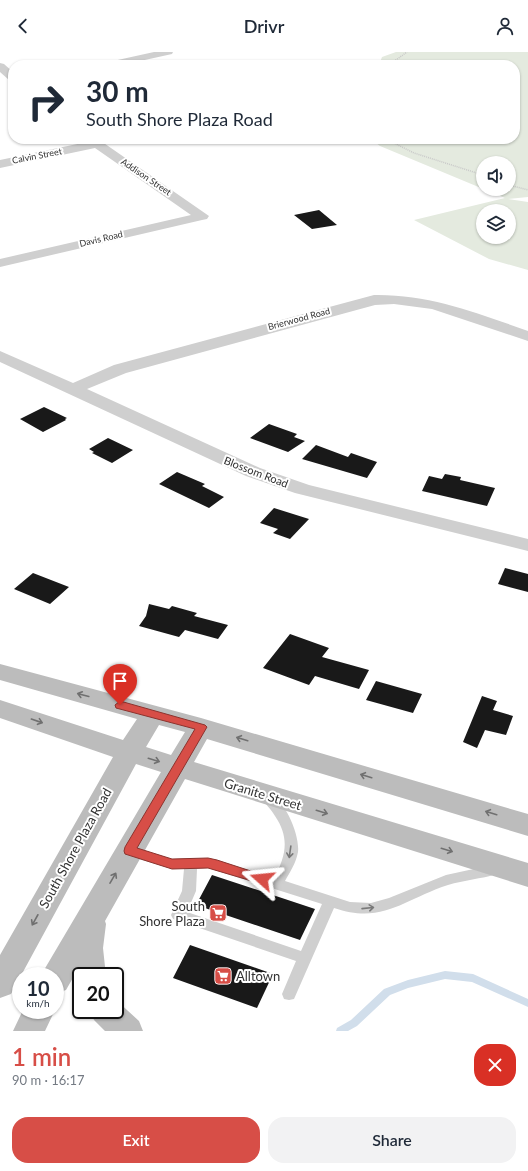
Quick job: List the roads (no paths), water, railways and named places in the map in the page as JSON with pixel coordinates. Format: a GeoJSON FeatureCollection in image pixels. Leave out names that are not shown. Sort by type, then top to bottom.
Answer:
{"type":"FeatureCollection","features":[{"type":"Feature","properties":{"kind":"main road"},"geometry":{"type":"LineString","coordinates":[[0,672],[201,727],[528,825]]}},
{"type":"Feature","properties":{"kind":"main road","name":"Granite Street"},"geometry":{"type":"LineString","coordinates":[[0,709],[129,752],[518,872]]}},
{"type":"Feature","properties":{"kind":"main road","name":"South Shore Plaza Road"},"geometry":{"type":"LineString","coordinates":[[0,984],[129,752],[153,714]]}},
{"type":"Feature","properties":{"kind":"main road"},"geometry":{"type":"LineString","coordinates":[[62,967],[201,727]]}},
{"type":"Feature","properties":{"kind":"main road"},"geometry":{"type":"LineString","coordinates":[[89,967],[88,948],[94,912]]}},
{"type":"Feature","properties":{"kind":"main road"},"geometry":{"type":"LineString","coordinates":[[28,1031],[34,1019]]}},
{"type":"Feature","properties":{"kind":"main road"},"geometry":{"type":"LineString","coordinates":[[114,1019],[127,1031]]}},
{"type":"Feature","properties":{"kind":"street"},"geometry":{"type":"LineString","coordinates":[[131,60],[168,52]]}},
{"type":"Feature","properties":{"kind":"street"},"geometry":{"type":"LineString","coordinates":[[0,66],[8,78]]}},
{"type":"Feature","properties":{"kind":"street","name":"Calvin Street"},"geometry":{"type":"LineString","coordinates":[[0,164],[82,144]]}},
{"type":"Feature","properties":{"kind":"street","name":"Addison Street"},"geometry":{"type":"LineString","coordinates":[[98,144],[202,216]]}},
{"type":"Feature","properties":{"kind":"street","name":"Davis Road"},"geometry":{"type":"LineString","coordinates":[[0,262],[202,216]]}},
{"type":"Feature","properties":{"kind":"street","name":"Brierwood Road"},"geometry":{"type":"LineString","coordinates":[[74,389],[120,369],[374,300],[398,299],[421,302],[528,336]]}},
{"type":"Feature","properties":{"kind":"street","name":"Blossom Road"},"geometry":{"type":"LineString","coordinates":[[0,356],[74,389],[222,459],[268,478],[348,501],[528,545]]}},
{"type":"Feature","properties":{"kind":"lane"},"geometry":{"type":"LineString","coordinates":[[264,794],[284,818],[290,834],[291,844],[289,861],[277,884]]}},
{"type":"Feature","properties":{"kind":"lane"},"geometry":{"type":"LineString","coordinates":[[130,851],[172,864],[208,863],[217,865],[350,908],[371,909],[392,903],[433,884],[460,876],[491,870],[518,872]]}},
{"type":"Feature","properties":{"kind":"lane"},"geometry":{"type":"LineString","coordinates":[[190,864],[191,885],[189,895],[178,915],[305,958]]}},
{"type":"Feature","properties":{"kind":"lane"},"geometry":{"type":"LineString","coordinates":[[289,994],[330,901]]}},
{"type":"Feature","properties":{"kind":"waterway"},"geometry":{"type":"LineString","coordinates":[[340,1031],[354,1023],[387,992],[408,984],[445,975],[473,978],[528,1003]]}},
{"type":"Feature","properties":{"kind":"place","name":"South Shore Plaza"},"geometry":{"type":"Point","coordinates":[218,913]}},
{"type":"Feature","properties":{"kind":"place","name":"Alltown"},"geometry":{"type":"Point","coordinates":[223,976]}}]}
